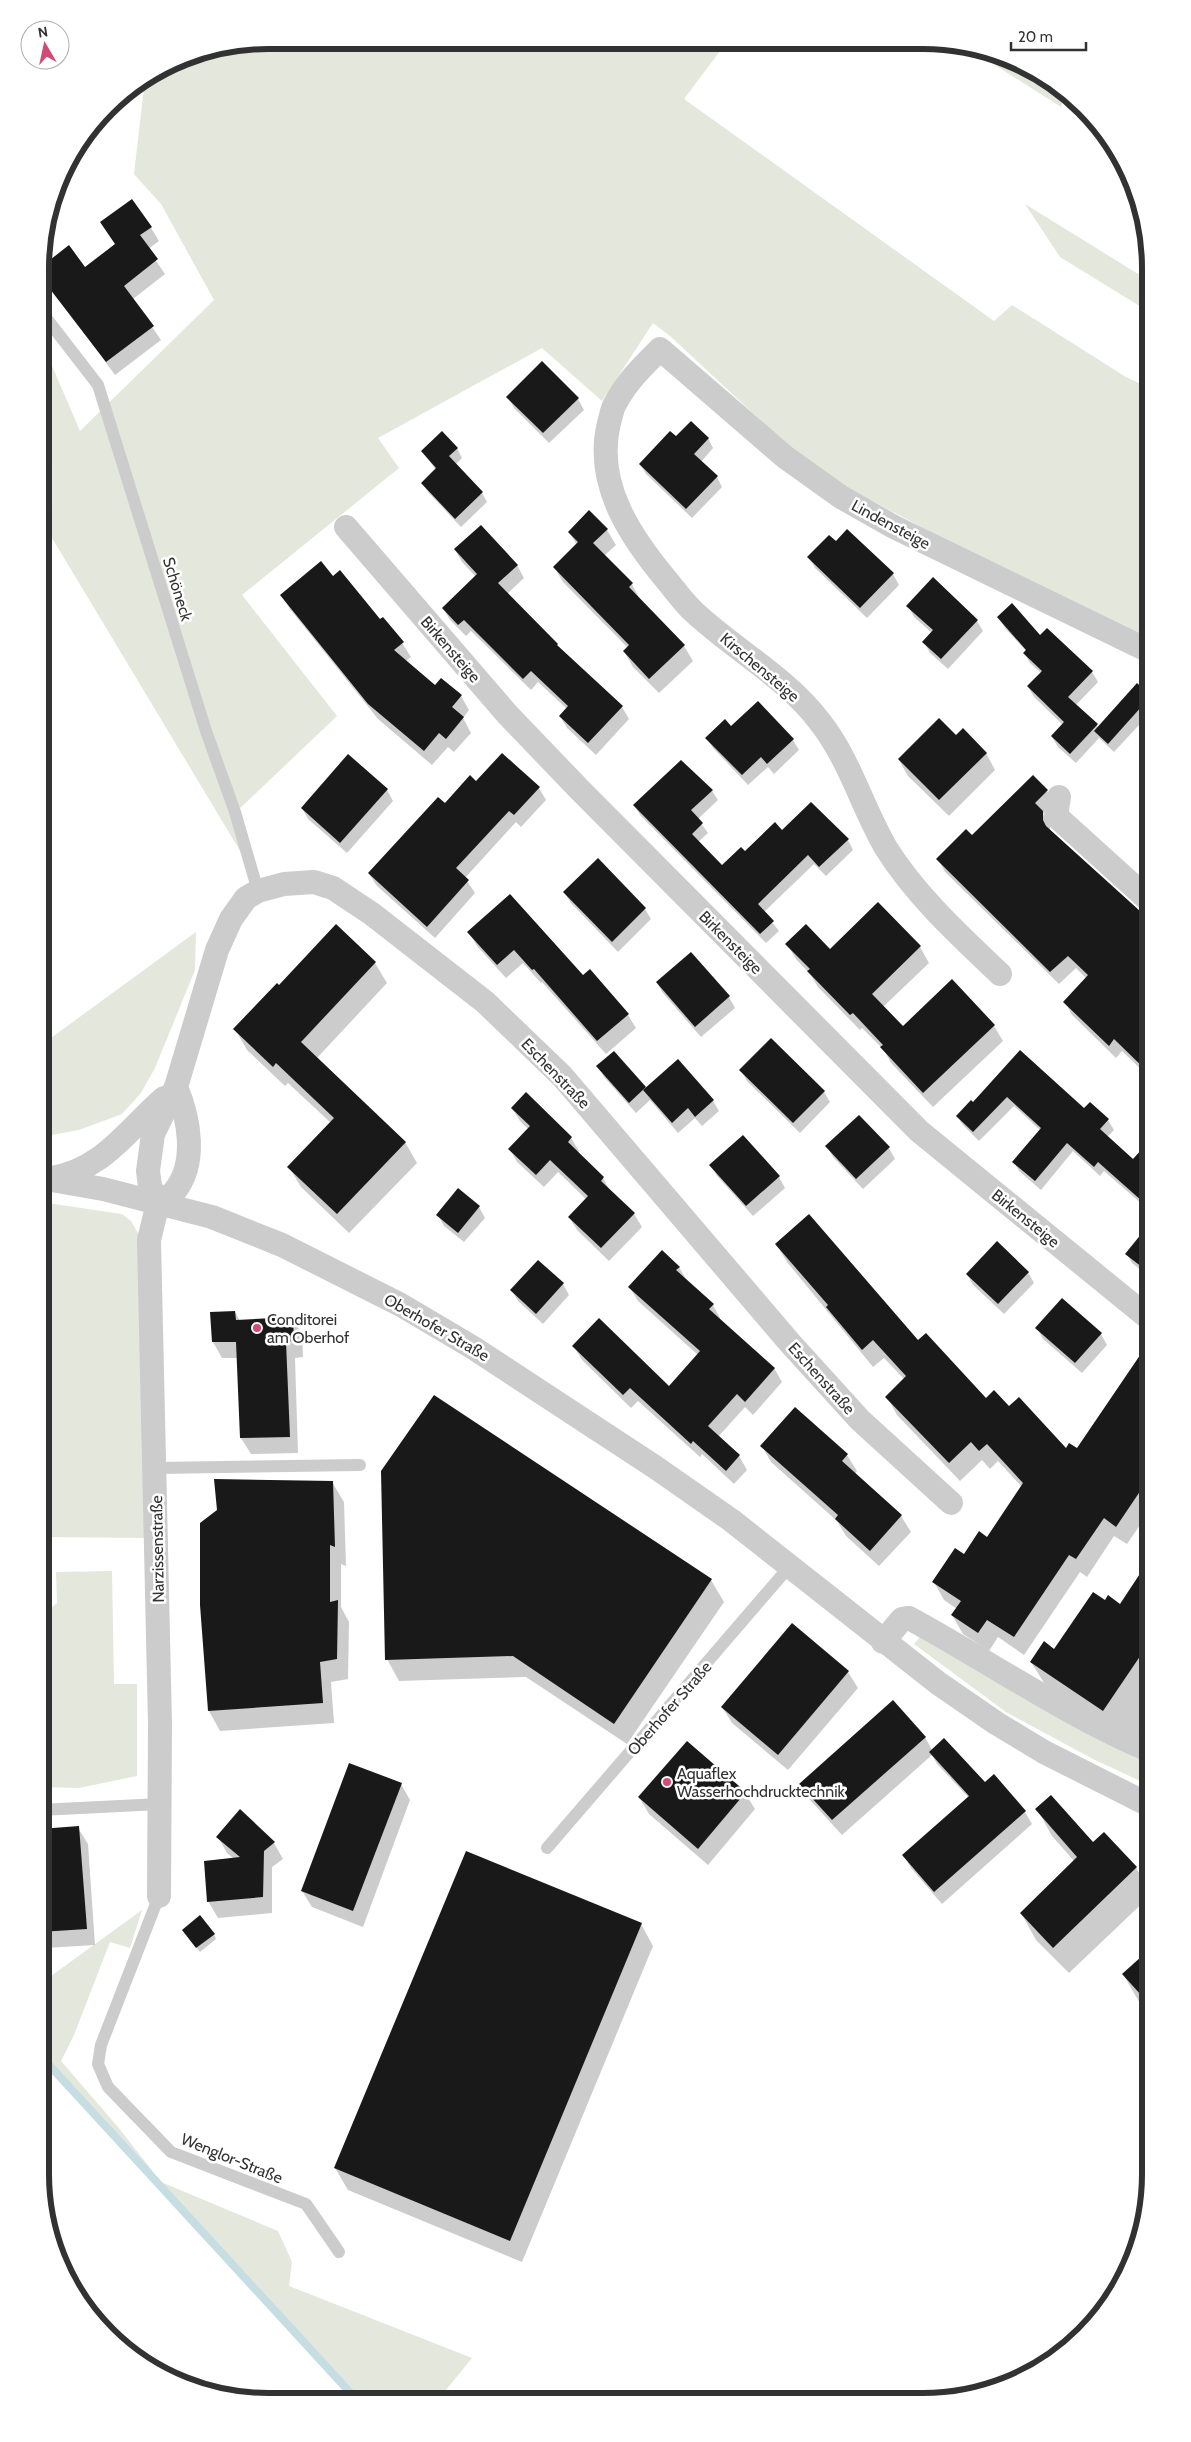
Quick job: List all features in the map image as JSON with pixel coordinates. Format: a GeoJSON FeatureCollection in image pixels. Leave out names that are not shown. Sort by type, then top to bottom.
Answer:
{"type":"FeatureCollection","features":[{"type":"Feature","properties":{"kind":"street","name":"Lindensteige"},"geometry":{"type":"LineString","coordinates":[[660,349],[785,458],[841,497],[894,527],[1142,648]]}},
{"type":"Feature","properties":{"kind":"street","name":"Kirschensteige"},"geometry":{"type":"LineString","coordinates":[[660,349],[632,376],[614,405],[606,437],[608,477],[615,501],[630,532],[647,557],[694,612],[764,669],[819,720],[836,743],[877,832],[900,868],[956,932],[1000,974]]}},
{"type":"Feature","properties":{"kind":"street","name":"Birkensteige"},"geometry":{"type":"LineString","coordinates":[[346,527],[513,721],[919,1131],[1142,1313]]}},
{"type":"Feature","properties":{"kind":"street"},"geometry":{"type":"LineString","coordinates":[[1059,797],[1056,816],[1142,894]]}},
{"type":"Feature","properties":{"kind":"street","name":"Eschenstraße"},"geometry":{"type":"LineString","coordinates":[[158,1203],[150,1186],[148,1171],[153,1134],[176,1087],[217,950],[231,919],[246,898],[258,891],[284,884],[314,882],[333,888],[372,914],[485,1002],[562,1076],[790,1343],[860,1420],[951,1503]]}},
{"type":"Feature","properties":{"kind":"street"},"geometry":{"type":"LineString","coordinates":[[49,1178],[69,1175],[96,1161],[127,1136],[150,1110],[176,1087],[185,1108],[189,1146],[185,1174],[174,1193],[158,1203]]}},
{"type":"Feature","properties":{"kind":"street","name":"Oberhofer Straße"},"geometry":{"type":"LineString","coordinates":[[49,1180],[103,1189],[212,1217],[267,1238],[401,1305],[472,1346],[655,1467],[731,1520],[883,1642],[996,1723],[1044,1752],[1142,1801]]}},
{"type":"Feature","properties":{"kind":"street","name":"Narzissenstraße"},"geometry":{"type":"LineString","coordinates":[[158,1203],[149,1240],[155,1468],[160,1804],[159,1896]]}},
{"type":"Feature","properties":{"kind":"street"},"geometry":{"type":"LineString","coordinates":[[883,1642],[902,1619],[908,1618],[1090,1723],[1142,1747]]}},
{"type":"Feature","properties":{"kind":"lane","name":"Schöneck"},"geometry":{"type":"LineString","coordinates":[[49,322],[98,385],[206,731],[236,812],[258,891]]}},
{"type":"Feature","properties":{"kind":"lane"},"geometry":{"type":"LineString","coordinates":[[155,1468],[360,1465]]}},
{"type":"Feature","properties":{"kind":"lane","name":"Oberhofer Straße"},"geometry":{"type":"LineString","coordinates":[[547,1848],[789,1567]]}},
{"type":"Feature","properties":{"kind":"lane"},"geometry":{"type":"LineString","coordinates":[[49,1810],[160,1804]]}},
{"type":"Feature","properties":{"kind":"lane","name":"Wenglor-Straße"},"geometry":{"type":"LineString","coordinates":[[159,1896],[101,2045],[98,2064],[108,2087],[171,2152],[306,2204],[339,2252]]}},
{"type":"Feature","properties":{"kind":"shaded area"},"geometry":{"type":"Polygon","coordinates":[[[253,49],[722,49],[684,99],[994,321],[1012,305],[1126,377],[1142,385],[1142,636],[952,543],[844,486],[786,444],[670,336],[653,323],[602,401],[542,348],[378,438],[399,468],[242,595],[337,716],[236,812],[254,874],[49,533],[49,359],[80,431],[214,300],[161,204],[134,174],[144,87],[184,65],[225,53],[253,49]]]}},
{"type":"Feature","properties":{"kind":"shaded area"},"geometry":{"type":"Polygon","coordinates":[[[982,56],[1007,65],[1033,78],[1063,99],[1061,107],[982,56]]]}},
{"type":"Feature","properties":{"kind":"shaded area"},"geometry":{"type":"Polygon","coordinates":[[[1025,204],[1142,276],[1142,307],[1060,257],[1025,204]]]}},
{"type":"Feature","properties":{"kind":"shaded area"},"geometry":{"type":"Polygon","coordinates":[[[196,932],[195,970],[155,1068],[141,1093],[122,1114],[79,1130],[49,1135],[49,1039],[196,932]]]}},
{"type":"Feature","properties":{"kind":"shaded area"},"geometry":{"type":"Polygon","coordinates":[[[49,1203],[122,1214],[131,1221],[142,1240],[148,1538],[49,1537],[49,1203]]]}},
{"type":"Feature","properties":{"kind":"shaded area"},"geometry":{"type":"Polygon","coordinates":[[[112,1571],[114,1684],[137,1684],[137,1776],[79,1788],[49,1787],[49,1610],[57,1603],[56,1572],[112,1571]]]}},
{"type":"Feature","properties":{"kind":"shaded area"},"geometry":{"type":"Polygon","coordinates":[[[920,1637],[931,1637],[1013,1692],[1092,1735],[1142,1755],[1142,1782],[1093,1759],[1006,1712],[914,1644],[920,1637]]]}},
{"type":"Feature","properties":{"kind":"shaded area"},"geometry":{"type":"Polygon","coordinates":[[[142,1910],[130,1948],[110,1942],[74,2035],[61,2061],[118,2127],[161,2182],[278,2231],[292,2262],[289,2286],[472,2358],[444,2393],[349,2393],[49,2070],[49,1977],[142,1910]]]}},
{"type":"Feature","properties":{"kind":"building"},"geometry":{"type":"Polygon","coordinates":[[[132,199],[152,227],[140,235],[158,259],[124,286],[154,326],[106,362],[49,288],[49,261],[69,245],[85,267],[115,244],[100,222],[132,199]]]}},
{"type":"Feature","properties":{"kind":"building"},"geometry":{"type":"Polygon","coordinates":[[[542,361],[579,398],[543,433],[506,397],[542,361]]]}},
{"type":"Feature","properties":{"kind":"building"},"geometry":{"type":"Polygon","coordinates":[[[691,421],[709,438],[694,454],[718,476],[686,509],[639,464],[670,431],[676,436],[691,421]]]}},
{"type":"Feature","properties":{"kind":"building"},"geometry":{"type":"Polygon","coordinates":[[[442,431],[458,448],[449,456],[483,492],[455,519],[421,483],[436,468],[421,451],[442,431]]]}},
{"type":"Feature","properties":{"kind":"building"},"geometry":{"type":"Polygon","coordinates":[[[589,510],[608,529],[593,543],[633,583],[629,587],[685,645],[649,679],[623,651],[629,645],[553,567],[578,542],[568,532],[589,510]]]}},
{"type":"Feature","properties":{"kind":"building"},"geometry":{"type":"Polygon","coordinates":[[[481,525],[518,565],[498,583],[557,645],[623,706],[588,743],[559,716],[568,706],[531,671],[523,679],[464,620],[458,625],[442,608],[477,574],[454,549],[481,525]]]}},
{"type":"Feature","properties":{"kind":"building"},"geometry":{"type":"Polygon","coordinates":[[[847,529],[894,573],[860,608],[807,557],[829,535],[836,541],[847,529]]]}},
{"type":"Feature","properties":{"kind":"building"},"geometry":{"type":"Polygon","coordinates":[[[321,561],[333,576],[340,570],[380,619],[383,617],[404,642],[394,650],[435,685],[441,678],[462,695],[452,707],[464,717],[446,739],[439,733],[424,751],[368,704],[280,595],[321,561]]]}},
{"type":"Feature","properties":{"kind":"building"},"geometry":{"type":"Polygon","coordinates":[[[933,577],[978,620],[941,659],[922,642],[933,630],[906,606],[933,577]]]}},
{"type":"Feature","properties":{"kind":"building"},"geometry":{"type":"Polygon","coordinates":[[[1012,603],[1040,635],[1047,628],[1093,671],[1068,697],[1098,724],[1070,754],[1051,736],[1064,722],[1027,686],[1042,671],[1023,653],[1026,650],[997,617],[1012,603]]]}},
{"type":"Feature","properties":{"kind":"building"},"geometry":{"type":"Polygon","coordinates":[[[1137,683],[1142,688],[1142,706],[1108,744],[1094,731],[1137,683]]]}},
{"type":"Feature","properties":{"kind":"building"},"geometry":{"type":"Polygon","coordinates":[[[758,701],[794,739],[767,764],[761,757],[742,775],[705,738],[725,719],[731,726],[758,701]]]}},
{"type":"Feature","properties":{"kind":"building"},"geometry":{"type":"Polygon","coordinates":[[[939,718],[956,735],[963,728],[987,753],[939,800],[898,759],[939,718]]]}},
{"type":"Feature","properties":{"kind":"building"},"geometry":{"type":"Polygon","coordinates":[[[502,753],[540,787],[514,815],[509,811],[456,868],[469,880],[427,927],[368,873],[438,797],[445,803],[470,775],[476,781],[502,753]]]}},
{"type":"Feature","properties":{"kind":"building"},"geometry":{"type":"Polygon","coordinates":[[[348,754],[388,789],[340,843],[301,808],[348,754]]]}},
{"type":"Feature","properties":{"kind":"building"},"geometry":{"type":"Polygon","coordinates":[[[681,760],[713,790],[691,810],[703,823],[692,834],[722,865],[741,847],[745,851],[775,822],[782,830],[811,802],[849,839],[819,867],[808,855],[758,904],[774,921],[760,934],[633,805],[681,760]]]}},
{"type":"Feature","properties":{"kind":"building"},"geometry":{"type":"Polygon","coordinates":[[[1033,775],[1048,790],[1035,803],[1043,811],[1043,820],[1046,826],[1142,913],[1142,1066],[1114,1039],[1109,1046],[1063,1002],[1088,975],[1068,956],[1050,972],[936,859],[966,829],[972,835],[1033,775]]]}},
{"type":"Feature","properties":{"kind":"building"},"geometry":{"type":"Polygon","coordinates":[[[598,858],[646,908],[612,942],[563,892],[598,858]]]}},
{"type":"Feature","properties":{"kind":"building"},"geometry":{"type":"Polygon","coordinates":[[[510,894],[583,975],[590,969],[629,1014],[597,1041],[534,969],[532,970],[514,950],[497,965],[467,932],[510,894]]]}},
{"type":"Feature","properties":{"kind":"building"},"geometry":{"type":"Polygon","coordinates":[[[878,902],[921,946],[872,994],[903,1026],[952,979],[995,1025],[923,1093],[880,1047],[883,1045],[853,1013],[850,1015],[807,971],[810,969],[785,944],[806,924],[830,949],[878,902]]]}},
{"type":"Feature","properties":{"kind":"building"},"geometry":{"type":"Polygon","coordinates":[[[336,924],[376,962],[301,1042],[406,1142],[337,1214],[287,1167],[334,1118],[276,1063],[273,1067],[233,1029],[277,983],[279,985],[336,924]]]}},
{"type":"Feature","properties":{"kind":"building"},"geometry":{"type":"Polygon","coordinates":[[[691,952],[730,996],[695,1027],[656,982],[691,952]]]}},
{"type":"Feature","properties":{"kind":"building"},"geometry":{"type":"Polygon","coordinates":[[[771,1038],[825,1091],[793,1123],[739,1070],[771,1038]]]}},
{"type":"Feature","properties":{"kind":"building"},"geometry":{"type":"Polygon","coordinates":[[[1020,1050],[1084,1108],[1090,1102],[1109,1119],[1100,1129],[1133,1159],[1142,1149],[1142,1201],[1098,1162],[1094,1167],[1067,1143],[1035,1181],[1012,1162],[1041,1128],[1007,1097],[973,1132],[956,1116],[971,1100],[973,1102],[1020,1050]]]}},
{"type":"Feature","properties":{"kind":"building"},"geometry":{"type":"Polygon","coordinates":[[[614,1051],[646,1087],[629,1103],[596,1066],[614,1051]]]}},
{"type":"Feature","properties":{"kind":"building"},"geometry":{"type":"Polygon","coordinates":[[[678,1059],[714,1100],[695,1117],[688,1108],[672,1123],[643,1090],[678,1059]]]}},
{"type":"Feature","properties":{"kind":"building"},"geometry":{"type":"Polygon","coordinates":[[[526,1092],[572,1137],[568,1142],[604,1177],[601,1181],[635,1213],[601,1248],[568,1217],[588,1196],[550,1160],[536,1175],[508,1149],[530,1126],[511,1108],[526,1092]]]}},
{"type":"Feature","properties":{"kind":"building"},"geometry":{"type":"Polygon","coordinates":[[[859,1115],[890,1147],[856,1179],[825,1146],[859,1115]]]}},
{"type":"Feature","properties":{"kind":"building"},"geometry":{"type":"Polygon","coordinates":[[[743,1135],[780,1176],[746,1206],[709,1165],[743,1135]]]}},
{"type":"Feature","properties":{"kind":"building"},"geometry":{"type":"Polygon","coordinates":[[[458,1188],[480,1206],[458,1233],[436,1215],[458,1188]]]}},
{"type":"Feature","properties":{"kind":"building"},"geometry":{"type":"Polygon","coordinates":[[[809,1214],[918,1340],[926,1333],[986,1398],[994,1390],[1009,1406],[1019,1397],[1066,1448],[1069,1443],[1077,1448],[1142,1352],[1142,1488],[1116,1527],[1104,1518],[1076,1559],[1069,1555],[1014,1637],[987,1620],[978,1633],[951,1615],[961,1601],[932,1582],[955,1548],[964,1554],[979,1531],[987,1537],[1023,1483],[987,1444],[979,1451],[971,1442],[949,1463],[885,1397],[906,1376],[873,1340],[862,1350],[826,1307],[828,1305],[775,1244],[809,1214]]]}},
{"type":"Feature","properties":{"kind":"building"},"geometry":{"type":"Polygon","coordinates":[[[1142,1233],[1142,1267],[1125,1254],[1142,1233]]]}},
{"type":"Feature","properties":{"kind":"building"},"geometry":{"type":"Polygon","coordinates":[[[997,1241],[1029,1272],[998,1304],[966,1274],[997,1241]]]}},
{"type":"Feature","properties":{"kind":"building"},"geometry":{"type":"Polygon","coordinates":[[[662,1250],[680,1267],[676,1270],[714,1304],[709,1309],[775,1368],[745,1402],[737,1394],[708,1426],[740,1455],[726,1471],[693,1441],[691,1444],[630,1388],[623,1395],[572,1346],[599,1318],[669,1386],[700,1351],[628,1287],[662,1250]]]}},
{"type":"Feature","properties":{"kind":"building"},"geometry":{"type":"Polygon","coordinates":[[[538,1260],[564,1283],[536,1314],[510,1290],[538,1260]]]}},
{"type":"Feature","properties":{"kind":"building"},"geometry":{"type":"Polygon","coordinates":[[[1062,1298],[1102,1333],[1075,1363],[1035,1328],[1062,1298]]]}},
{"type":"Feature","properties":{"kind":"building"},"geometry":{"type":"Polygon","coordinates":[[[235,1311],[236,1320],[293,1317],[294,1341],[286,1342],[290,1437],[240,1438],[236,1342],[212,1342],[210,1312],[235,1311]]]}},
{"type":"Feature","properties":{"kind":"building"},"geometry":{"type":"Polygon","coordinates":[[[434,1395],[712,1579],[614,1724],[513,1656],[385,1660],[381,1471],[434,1395]]]}},
{"type":"Feature","properties":{"kind":"building"},"geometry":{"type":"Polygon","coordinates":[[[795,1407],[848,1454],[842,1461],[902,1515],[870,1551],[835,1519],[838,1515],[760,1446],[795,1407]]]}},
{"type":"Feature","properties":{"kind":"building"},"geometry":{"type":"Polygon","coordinates":[[[214,1479],[333,1481],[335,1547],[330,1545],[330,1602],[338,1600],[337,1659],[320,1662],[323,1703],[208,1711],[200,1605],[200,1523],[217,1510],[214,1479]]]}},
{"type":"Feature","properties":{"kind":"building"},"geometry":{"type":"Polygon","coordinates":[[[1142,1571],[1142,1653],[1103,1711],[1030,1662],[1044,1641],[1054,1649],[1093,1592],[1105,1600],[1108,1595],[1120,1604],[1142,1571]]]}},
{"type":"Feature","properties":{"kind":"building"},"geometry":{"type":"Polygon","coordinates":[[[792,1623],[849,1671],[778,1755],[721,1707],[792,1623]]]}},
{"type":"Feature","properties":{"kind":"building"},"geometry":{"type":"Polygon","coordinates":[[[893,1700],[926,1737],[832,1820],[799,1784],[893,1700]]]}},
{"type":"Feature","properties":{"kind":"building"},"geometry":{"type":"Polygon","coordinates":[[[944,1738],[985,1782],[994,1774],[1026,1811],[934,1892],[902,1855],[969,1796],[929,1752],[944,1738]]]}},
{"type":"Feature","properties":{"kind":"building"},"geometry":{"type":"Polygon","coordinates":[[[687,1741],[746,1792],[698,1849],[638,1797],[687,1741]]]}},
{"type":"Feature","properties":{"kind":"building"},"geometry":{"type":"Polygon","coordinates":[[[349,1763],[402,1783],[353,1911],[301,1891],[349,1763]]]}},
{"type":"Feature","properties":{"kind":"building"},"geometry":{"type":"Polygon","coordinates":[[[1051,1795],[1093,1842],[1104,1832],[1137,1867],[1053,1948],[1020,1913],[1077,1857],[1035,1809],[1051,1795]]]}},
{"type":"Feature","properties":{"kind":"building"},"geometry":{"type":"Polygon","coordinates":[[[240,1809],[275,1842],[264,1851],[263,1897],[207,1902],[204,1861],[240,1857],[216,1837],[240,1809]]]}},
{"type":"Feature","properties":{"kind":"building"},"geometry":{"type":"Polygon","coordinates":[[[79,1826],[87,1929],[49,1931],[49,1828],[79,1826]]]}},
{"type":"Feature","properties":{"kind":"building"},"geometry":{"type":"Polygon","coordinates":[[[466,1851],[642,1923],[510,2241],[334,2168],[466,1851]]]}},
{"type":"Feature","properties":{"kind":"building"},"geometry":{"type":"Polygon","coordinates":[[[200,1915],[215,1934],[196,1948],[182,1930],[200,1915]]]}},
{"type":"Feature","properties":{"kind":"building"},"geometry":{"type":"Polygon","coordinates":[[[1142,1956],[1142,1996],[1122,1974],[1142,1956]]]}},
{"type":"Feature","properties":{"kind":"waterway"},"geometry":{"type":"LineString","coordinates":[[49,2065],[351,2393]]}},
{"type":"Feature","properties":{"kind":"place","name":"Conditorei am Oberhof"},"geometry":{"type":"Point","coordinates":[257,1328]}},
{"type":"Feature","properties":{"kind":"place","name":"Aquaflex Wasserhochdrucktechnik"},"geometry":{"type":"Point","coordinates":[667,1782]}}]}
